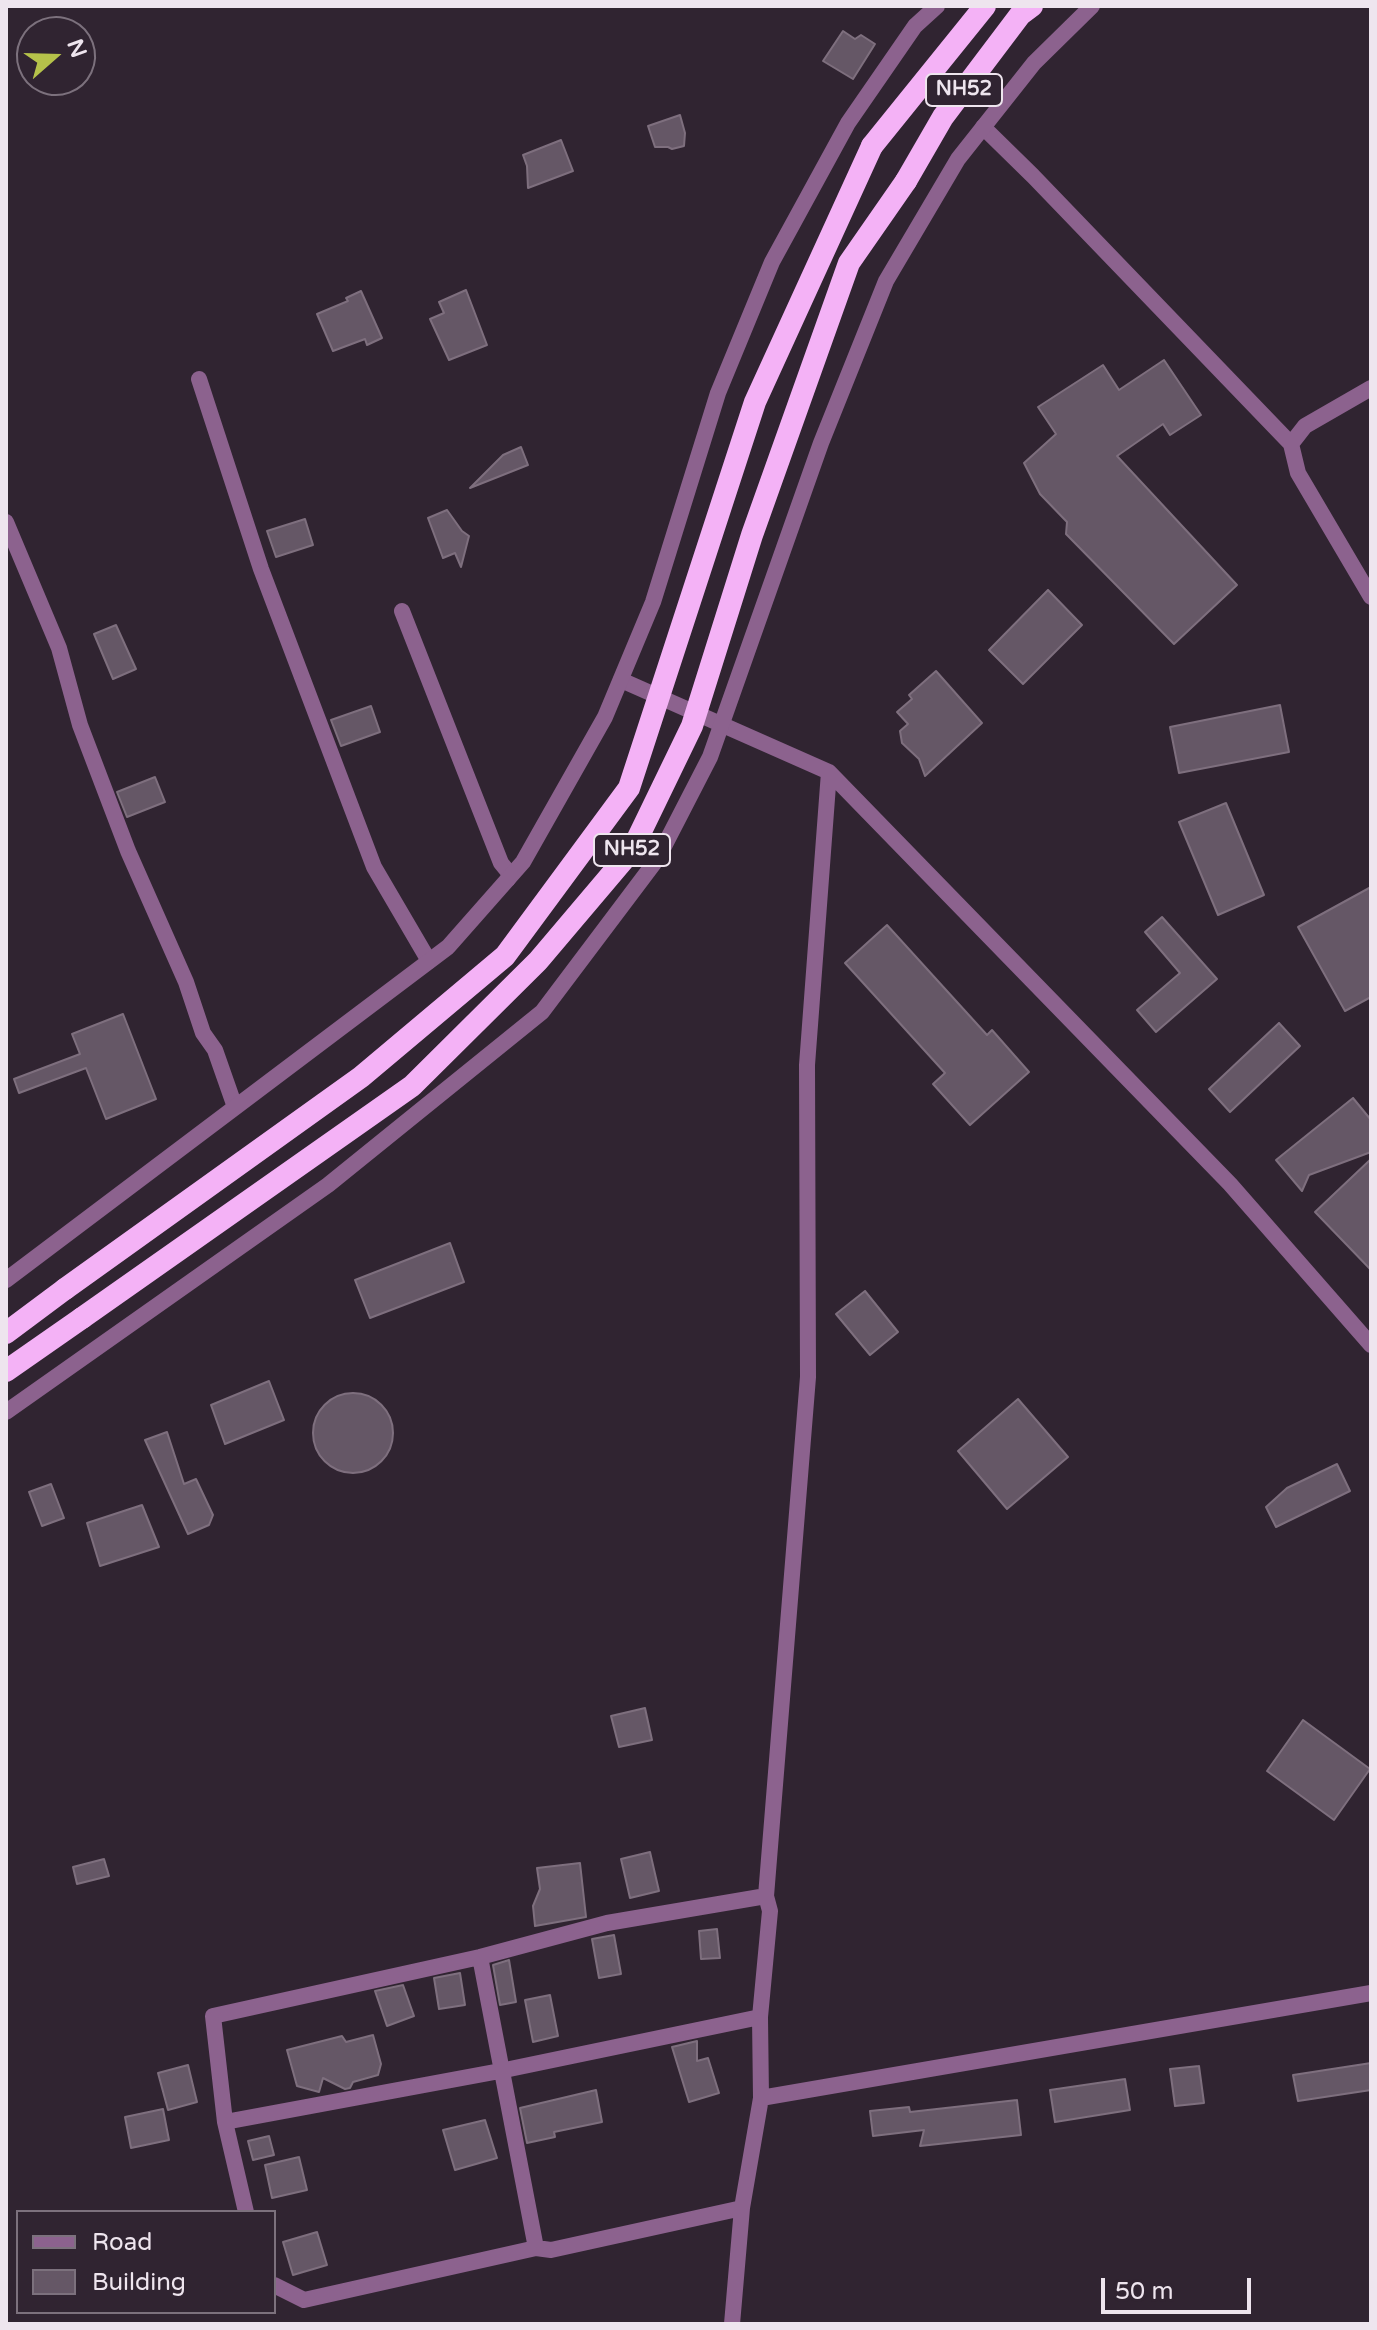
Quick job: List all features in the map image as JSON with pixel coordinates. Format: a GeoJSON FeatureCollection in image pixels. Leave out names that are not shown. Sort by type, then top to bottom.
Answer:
{"type":"FeatureCollection","features":[{"type":"Feature","properties":{"kind":"highway","name":"NH52"},"geometry":{"type":"LineString","coordinates":[[6,1333],[361,1077],[505,956],[629,788],[755,402],[872,146],[985,6]]}},
{"type":"Feature","properties":{"kind":"highway","name":"NH52"},"geometry":{"type":"LineString","coordinates":[[6,1371],[412,1086],[538,961],[632,850],[692,726],[752,535],[849,263],[906,181],[943,117],[1020,15],[1032,6]]}},
{"type":"Feature","properties":{"kind":"street"},"geometry":{"type":"LineString","coordinates":[[6,1280],[448,947],[523,862],[598,731],[621,680],[653,602],[718,393],[772,262],[848,123],[915,26],[937,6]]}},
{"type":"Feature","properties":{"kind":"street"},"geometry":{"type":"LineString","coordinates":[[6,1412],[328,1185],[542,1012],[658,858],[710,757],[821,443],[886,281],[958,159],[1034,63],[1092,6]]}},
{"type":"Feature","properties":{"kind":"street"},"geometry":{"type":"LineString","coordinates":[[983,127],[1291,444],[1298,473],[1371,597]]}},
{"type":"Feature","properties":{"kind":"street"},"geometry":{"type":"LineString","coordinates":[[199,379],[261,569],[374,867],[429,961]]}},
{"type":"Feature","properties":{"kind":"street"},"geometry":{"type":"LineString","coordinates":[[1291,444],[1305,426],[1371,388]]}},
{"type":"Feature","properties":{"kind":"street"},"geometry":{"type":"LineString","coordinates":[[6,522],[59,648],[80,725],[128,851],[186,982],[203,1033],[215,1050],[235,1107]]}},
{"type":"Feature","properties":{"kind":"street"},"geometry":{"type":"LineString","coordinates":[[402,611],[501,863],[510,874],[508,879]]}},
{"type":"Feature","properties":{"kind":"street"},"geometry":{"type":"LineString","coordinates":[[621,680],[829,772],[1230,1184],[1371,1345]]}},
{"type":"Feature","properties":{"kind":"street"},"geometry":{"type":"LineString","coordinates":[[732,2324],[742,2208],[761,2098],[760,2017],[770,1911],[766,1896],[808,1377],[807,1065],[829,772]]}},
{"type":"Feature","properties":{"kind":"street"},"geometry":{"type":"LineString","coordinates":[[246,2210],[225,2122],[213,2016],[480,1957],[607,1923],[766,1896]]}},
{"type":"Feature","properties":{"kind":"street"},"geometry":{"type":"LineString","coordinates":[[480,1957],[536,2248]]}},
{"type":"Feature","properties":{"kind":"street"},"geometry":{"type":"LineString","coordinates":[[761,2098],[1371,1993]]}},
{"type":"Feature","properties":{"kind":"street"},"geometry":{"type":"LineString","coordinates":[[225,2122],[500,2071],[760,2017]]}},
{"type":"Feature","properties":{"kind":"street"},"geometry":{"type":"LineString","coordinates":[[276,2286],[304,2300],[536,2248],[551,2250],[742,2208]]}},
{"type":"Feature","properties":{"kind":"building"},"geometry":{"type":"Polygon","coordinates":[[[843,31],[855,39],[861,35],[875,44],[853,79],[823,61],[843,31]]]}},
{"type":"Feature","properties":{"kind":"building"},"geometry":{"type":"Polygon","coordinates":[[[680,115],[685,133],[684,146],[672,149],[655,147],[648,126],[680,115]]]}},
{"type":"Feature","properties":{"kind":"building"},"geometry":{"type":"Polygon","coordinates":[[[561,140],[573,171],[528,188],[523,155],[561,140]]]}},
{"type":"Feature","properties":{"kind":"building"},"geometry":{"type":"Polygon","coordinates":[[[466,290],[487,345],[449,360],[430,319],[444,313],[439,302],[466,290]]]}},
{"type":"Feature","properties":{"kind":"building"},"geometry":{"type":"Polygon","coordinates":[[[361,291],[382,338],[367,345],[365,339],[333,351],[317,314],[348,301],[346,298],[361,291]]]}},
{"type":"Feature","properties":{"kind":"building"},"geometry":{"type":"Polygon","coordinates":[[[1164,360],[1201,415],[1170,435],[1163,424],[1117,456],[1237,585],[1174,644],[1066,534],[1067,522],[1040,494],[1024,463],[1056,434],[1038,407],[1103,365],[1119,390],[1164,360]]]}},
{"type":"Feature","properties":{"kind":"building"},"geometry":{"type":"Polygon","coordinates":[[[521,447],[528,465],[470,488],[503,455],[521,447]]]}},
{"type":"Feature","properties":{"kind":"building"},"geometry":{"type":"Polygon","coordinates":[[[447,510],[469,536],[461,567],[455,553],[443,558],[428,518],[447,510]]]}},
{"type":"Feature","properties":{"kind":"building"},"geometry":{"type":"Polygon","coordinates":[[[305,519],[313,545],[276,557],[267,531],[305,519]]]}},
{"type":"Feature","properties":{"kind":"building"},"geometry":{"type":"Polygon","coordinates":[[[1048,590],[1082,625],[1023,684],[989,650],[1048,590]]]}},
{"type":"Feature","properties":{"kind":"building"},"geometry":{"type":"Polygon","coordinates":[[[116,625],[136,669],[113,679],[94,634],[116,625]]]}},
{"type":"Feature","properties":{"kind":"building"},"geometry":{"type":"Polygon","coordinates":[[[936,671],[982,723],[925,776],[919,759],[902,743],[900,731],[908,724],[897,712],[912,699],[909,695],[936,671]]]}},
{"type":"Feature","properties":{"kind":"building"},"geometry":{"type":"Polygon","coordinates":[[[1280,705],[1289,752],[1179,773],[1170,727],[1280,705]]]}},
{"type":"Feature","properties":{"kind":"building"},"geometry":{"type":"Polygon","coordinates":[[[371,706],[380,732],[341,746],[331,720],[371,706]]]}},
{"type":"Feature","properties":{"kind":"building"},"geometry":{"type":"Polygon","coordinates":[[[155,777],[165,802],[127,817],[117,792],[155,777]]]}},
{"type":"Feature","properties":{"kind":"building"},"geometry":{"type":"Polygon","coordinates":[[[1226,803],[1264,895],[1218,915],[1179,822],[1226,803]]]}},
{"type":"Feature","properties":{"kind":"building"},"geometry":{"type":"Polygon","coordinates":[[[1371,887],[1371,997],[1345,1011],[1298,927],[1371,887]]]}},
{"type":"Feature","properties":{"kind":"building"},"geometry":{"type":"Polygon","coordinates":[[[1162,917],[1217,979],[1156,1032],[1137,1010],[1180,973],[1145,932],[1162,917]]]}},
{"type":"Feature","properties":{"kind":"building"},"geometry":{"type":"Polygon","coordinates":[[[887,925],[987,1035],[992,1030],[1029,1072],[970,1125],[933,1084],[945,1073],[845,963],[887,925]]]}},
{"type":"Feature","properties":{"kind":"building"},"geometry":{"type":"Polygon","coordinates":[[[123,1014],[156,1099],[106,1119],[86,1068],[19,1093],[14,1079],[80,1054],[72,1034],[123,1014]]]}},
{"type":"Feature","properties":{"kind":"building"},"geometry":{"type":"Polygon","coordinates":[[[1279,1023],[1300,1046],[1230,1112],[1209,1089],[1279,1023]]]}},
{"type":"Feature","properties":{"kind":"building"},"geometry":{"type":"Polygon","coordinates":[[[1353,1098],[1371,1120],[1371,1152],[1309,1175],[1302,1191],[1276,1160],[1353,1098]]]}},
{"type":"Feature","properties":{"kind":"building"},"geometry":{"type":"Polygon","coordinates":[[[1371,1159],[1371,1270],[1315,1212],[1371,1159]]]}},
{"type":"Feature","properties":{"kind":"building"},"geometry":{"type":"Polygon","coordinates":[[[450,1243],[464,1282],[370,1318],[355,1280],[450,1243]]]}},
{"type":"Feature","properties":{"kind":"building"},"geometry":{"type":"Polygon","coordinates":[[[865,1291],[898,1332],[870,1355],[836,1314],[865,1291]]]}},
{"type":"Feature","properties":{"kind":"building"},"geometry":{"type":"Polygon","coordinates":[[[269,1381],[284,1420],[225,1444],[211,1405],[269,1381]]]}},
{"type":"Feature","properties":{"kind":"building"},"geometry":{"type":"Polygon","coordinates":[[[353,1393],[368,1396],[381,1405],[390,1418],[393,1433],[390,1448],[381,1461],[368,1470],[353,1473],[338,1470],[325,1461],[316,1448],[313,1433],[316,1418],[325,1405],[338,1396],[353,1393]]]}},
{"type":"Feature","properties":{"kind":"building"},"geometry":{"type":"Polygon","coordinates":[[[1018,1399],[1068,1457],[1007,1509],[958,1451],[1018,1399]]]}},
{"type":"Feature","properties":{"kind":"building"},"geometry":{"type":"Polygon","coordinates":[[[167,1432],[184,1484],[196,1479],[213,1515],[209,1525],[188,1534],[145,1440],[167,1432]]]}},
{"type":"Feature","properties":{"kind":"building"},"geometry":{"type":"Polygon","coordinates":[[[1337,1464],[1350,1491],[1276,1527],[1266,1507],[1287,1488],[1337,1464]]]}},
{"type":"Feature","properties":{"kind":"building"},"geometry":{"type":"Polygon","coordinates":[[[51,1484],[64,1518],[42,1526],[29,1492],[51,1484]]]}},
{"type":"Feature","properties":{"kind":"building"},"geometry":{"type":"Polygon","coordinates":[[[142,1505],[159,1547],[100,1566],[87,1523],[142,1505]]]}},
{"type":"Feature","properties":{"kind":"building"},"geometry":{"type":"Polygon","coordinates":[[[645,1708],[652,1740],[619,1747],[611,1716],[645,1708]]]}},
{"type":"Feature","properties":{"kind":"building"},"geometry":{"type":"Polygon","coordinates":[[[1303,1720],[1370,1769],[1334,1820],[1267,1771],[1303,1720]]]}},
{"type":"Feature","properties":{"kind":"building"},"geometry":{"type":"Polygon","coordinates":[[[650,1852],[659,1891],[630,1898],[621,1859],[650,1852]]]}},
{"type":"Feature","properties":{"kind":"building"},"geometry":{"type":"Polygon","coordinates":[[[104,1859],[109,1876],[77,1884],[73,1867],[104,1859]]]}},
{"type":"Feature","properties":{"kind":"building"},"geometry":{"type":"Polygon","coordinates":[[[580,1863],[586,1917],[535,1926],[533,1906],[540,1889],[537,1868],[580,1863]]]}},
{"type":"Feature","properties":{"kind":"building"},"geometry":{"type":"Polygon","coordinates":[[[717,1929],[720,1958],[701,1959],[699,1931],[717,1929]]]}},
{"type":"Feature","properties":{"kind":"building"},"geometry":{"type":"Polygon","coordinates":[[[614,1935],[621,1974],[599,1978],[592,1939],[614,1935]]]}},
{"type":"Feature","properties":{"kind":"building"},"geometry":{"type":"Polygon","coordinates":[[[509,1960],[516,2002],[500,2005],[493,1965],[509,1960]]]}},
{"type":"Feature","properties":{"kind":"building"},"geometry":{"type":"Polygon","coordinates":[[[460,1973],[465,2005],[439,2009],[434,1978],[460,1973]]]}},
{"type":"Feature","properties":{"kind":"building"},"geometry":{"type":"Polygon","coordinates":[[[403,1985],[414,2016],[387,2026],[375,1991],[403,1985]]]}},
{"type":"Feature","properties":{"kind":"building"},"geometry":{"type":"Polygon","coordinates":[[[550,1995],[558,2036],[533,2042],[525,2000],[550,1995]]]}},
{"type":"Feature","properties":{"kind":"building"},"geometry":{"type":"Polygon","coordinates":[[[373,2035],[381,2064],[378,2075],[353,2082],[350,2088],[345,2089],[323,2078],[319,2092],[297,2086],[287,2050],[342,2036],[346,2042],[373,2035]]]}},
{"type":"Feature","properties":{"kind":"building"},"geometry":{"type":"Polygon","coordinates":[[[697,2041],[697,2061],[708,2058],[719,2093],[689,2102],[672,2047],[697,2041]]]}},
{"type":"Feature","properties":{"kind":"building"},"geometry":{"type":"Polygon","coordinates":[[[1371,2063],[1371,2090],[1298,2101],[1293,2075],[1371,2063]]]}},
{"type":"Feature","properties":{"kind":"building"},"geometry":{"type":"Polygon","coordinates":[[[188,2065],[197,2102],[168,2110],[158,2073],[188,2065]]]}},
{"type":"Feature","properties":{"kind":"building"},"geometry":{"type":"Polygon","coordinates":[[[1199,2066],[1204,2103],[1175,2106],[1170,2069],[1199,2066]]]}},
{"type":"Feature","properties":{"kind":"building"},"geometry":{"type":"Polygon","coordinates":[[[1125,2079],[1130,2110],[1055,2122],[1050,2090],[1125,2079]]]}},
{"type":"Feature","properties":{"kind":"building"},"geometry":{"type":"Polygon","coordinates":[[[596,2090],[602,2122],[554,2132],[555,2137],[527,2143],[520,2108],[596,2090]]]}},
{"type":"Feature","properties":{"kind":"building"},"geometry":{"type":"Polygon","coordinates":[[[1017,2100],[1021,2135],[920,2146],[924,2130],[873,2136],[870,2111],[909,2107],[910,2112],[1017,2100]]]}},
{"type":"Feature","properties":{"kind":"building"},"geometry":{"type":"Polygon","coordinates":[[[163,2109],[169,2140],[131,2148],[125,2117],[163,2109]]]}},
{"type":"Feature","properties":{"kind":"building"},"geometry":{"type":"Polygon","coordinates":[[[485,2120],[497,2158],[455,2170],[443,2130],[485,2120]]]}},
{"type":"Feature","properties":{"kind":"building"},"geometry":{"type":"Polygon","coordinates":[[[269,2136],[274,2155],[253,2160],[248,2141],[269,2136]]]}},
{"type":"Feature","properties":{"kind":"building"},"geometry":{"type":"Polygon","coordinates":[[[299,2157],[307,2190],[272,2198],[265,2165],[299,2157]]]}},
{"type":"Feature","properties":{"kind":"building"},"geometry":{"type":"Polygon","coordinates":[[[317,2232],[327,2265],[293,2275],[283,2242],[317,2232]]]}}]}
